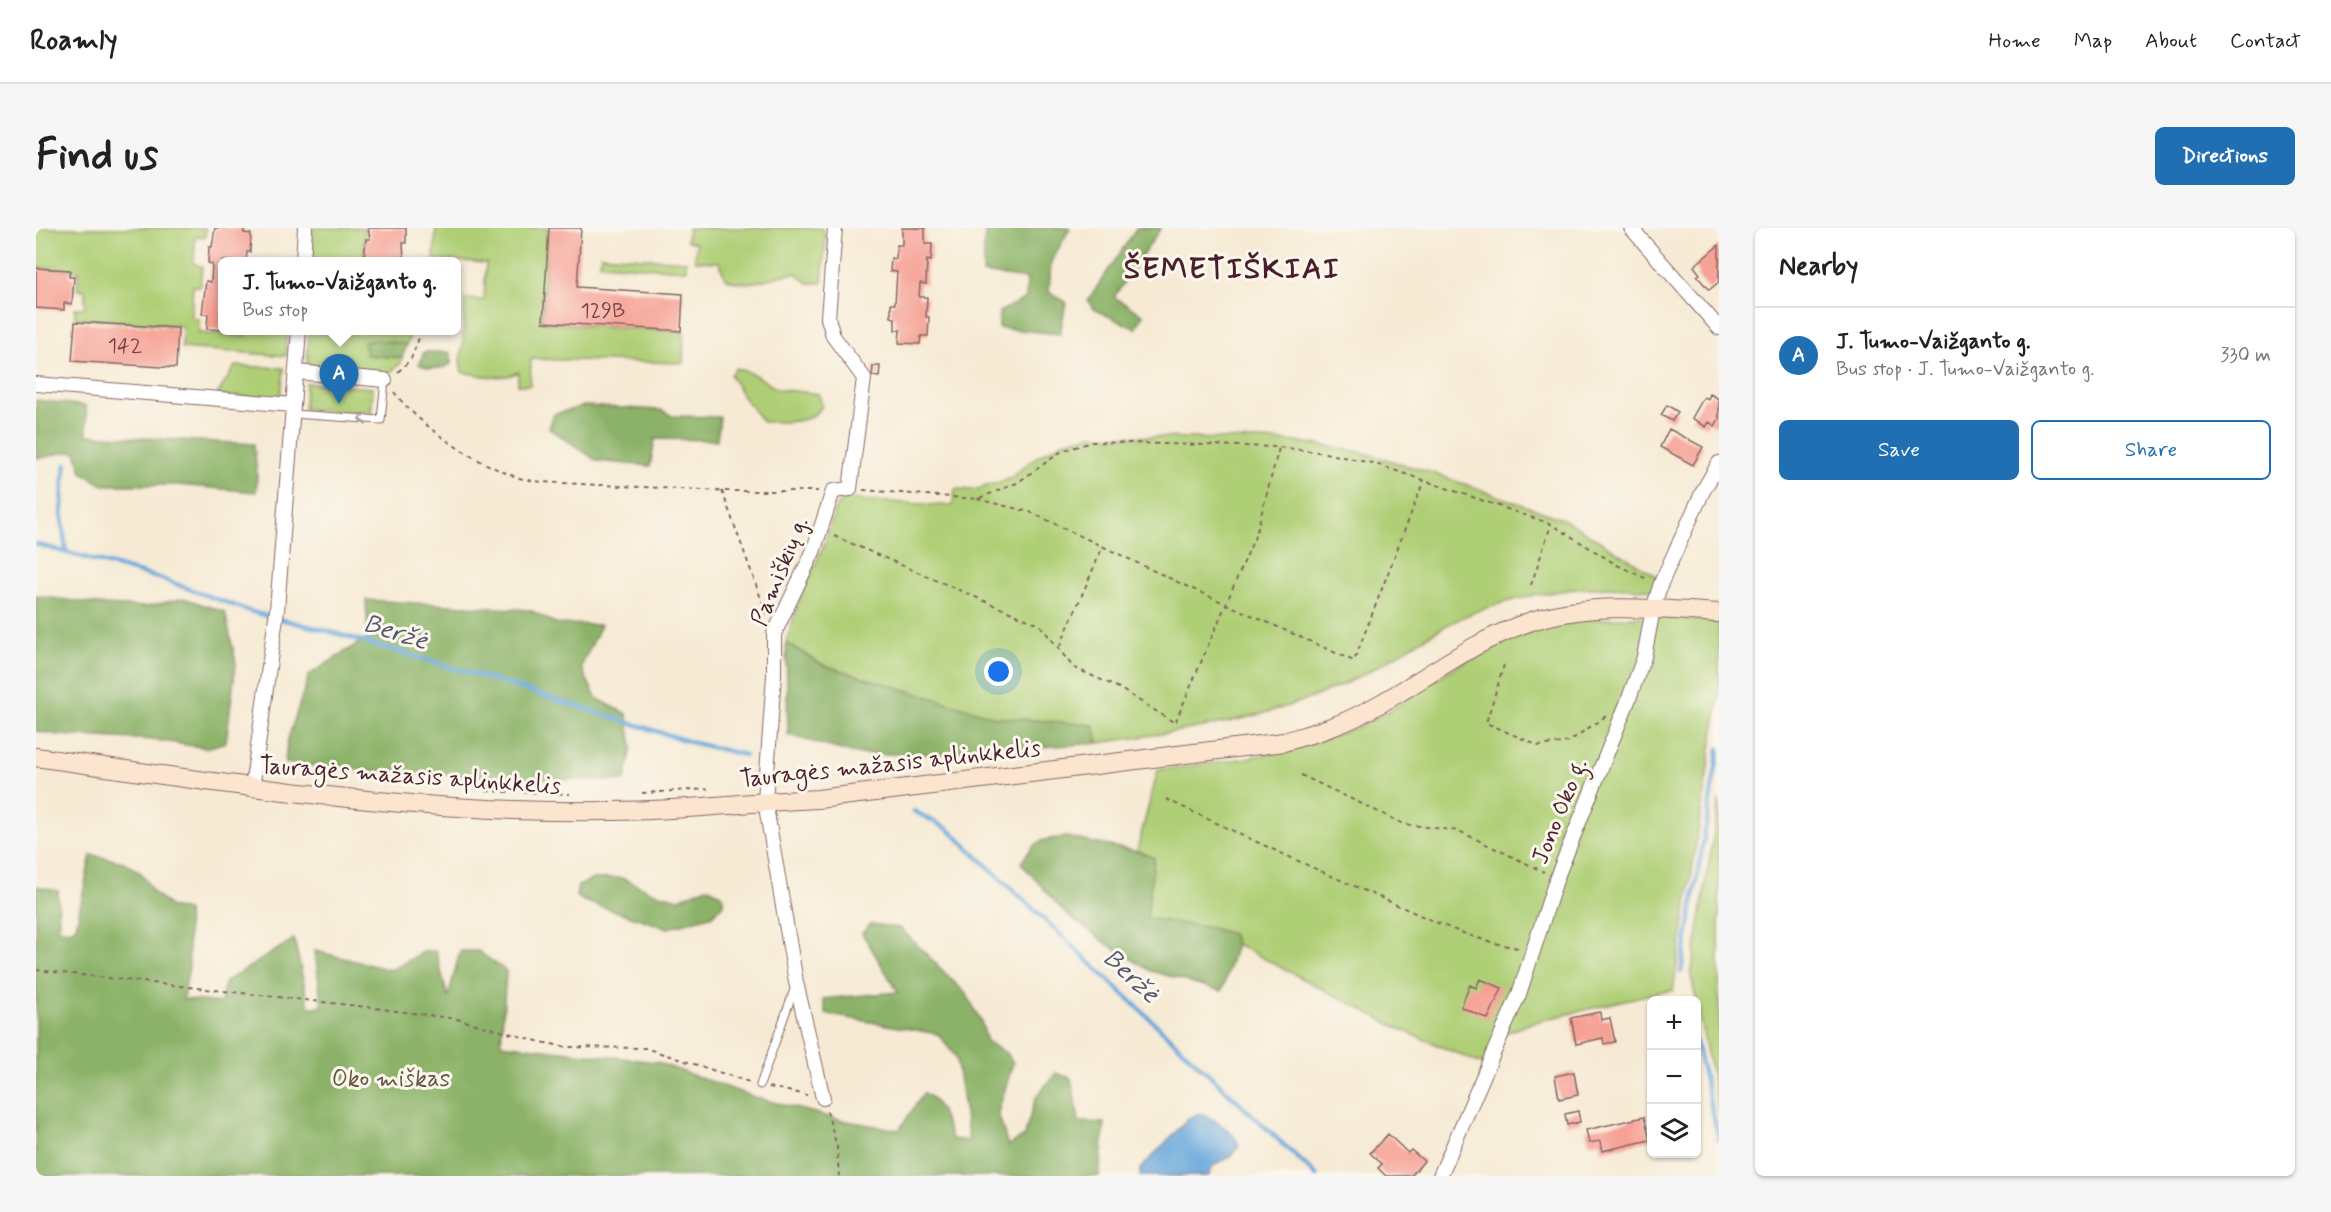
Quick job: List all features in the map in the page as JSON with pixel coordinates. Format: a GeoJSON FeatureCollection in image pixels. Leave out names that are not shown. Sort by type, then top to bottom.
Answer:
{"type":"FeatureCollection","features":[{"type":"Feature","properties":{"kind":"main road","name":"Tauragės mažasis aplinkkelis"},"geometry":{"type":"LineString","coordinates":[[36,757],[252,788],[411,804],[516,810],[674,808],[818,799],[1284,742],[1329,728],[1360,715],[1493,635],[1530,621],[1574,611],[1618,608],[1719,613]]}},
{"type":"Feature","properties":{"kind":"street"},"geometry":{"type":"LineString","coordinates":[[303,257],[305,228]]}},
{"type":"Feature","properties":{"kind":"street"},"geometry":{"type":"LineString","coordinates":[[833,490],[850,489],[864,378],[833,336],[828,318],[836,228]]}},
{"type":"Feature","properties":{"kind":"street"},"geometry":{"type":"LineString","coordinates":[[1631,228],[1719,328]]}},
{"type":"Feature","properties":{"kind":"street"},"geometry":{"type":"LineString","coordinates":[[252,788],[277,610],[299,335]]}},
{"type":"Feature","properties":{"kind":"street"},"geometry":{"type":"LineString","coordinates":[[296,372],[385,380]]}},
{"type":"Feature","properties":{"kind":"street"},"geometry":{"type":"LineString","coordinates":[[36,384],[293,410]]}},
{"type":"Feature","properties":{"kind":"street","name":"Jono Oko g."},"geometry":{"type":"LineString","coordinates":[[1440,1176],[1519,994],[1557,877],[1644,657],[1653,609],[1661,583],[1703,491],[1719,463]]}},
{"type":"Feature","properties":{"kind":"street","name":"Pamiškių g."},"geometry":{"type":"LineString","coordinates":[[823,1098],[796,982],[765,801],[774,675],[774,634],[821,530],[833,490]]}},
{"type":"Feature","properties":{"kind":"lane"},"geometry":{"type":"LineString","coordinates":[[293,410],[381,420],[385,380]]}},
{"type":"Feature","properties":{"kind":"lane"},"geometry":{"type":"LineString","coordinates":[[760,1085],[796,982]]}},
{"type":"Feature","properties":{"kind":"path"},"geometry":{"type":"LineString","coordinates":[[420,335],[411,359],[400,371],[385,380],[406,408],[453,444],[494,468],[516,477],[541,482],[722,491],[833,490]]}},
{"type":"Feature","properties":{"kind":"path"},"geometry":{"type":"LineString","coordinates":[[977,499],[1017,483],[1062,451],[1092,442],[1279,447],[1325,453],[1376,464],[1551,524],[1617,565],[1661,583]]}},
{"type":"Feature","properties":{"kind":"path"},"geometry":{"type":"LineString","coordinates":[[821,530],[1040,625],[1060,647],[1073,667],[1119,688],[1175,723],[1256,534],[1279,447]]}},
{"type":"Feature","properties":{"kind":"path"},"geometry":{"type":"LineString","coordinates":[[850,489],[977,499],[1030,512],[1227,605],[1354,661],[1424,480]]}},
{"type":"Feature","properties":{"kind":"path"},"geometry":{"type":"LineString","coordinates":[[722,491],[774,634]]}},
{"type":"Feature","properties":{"kind":"path"},"geometry":{"type":"LineString","coordinates":[[1531,585],[1551,524]]}},
{"type":"Feature","properties":{"kind":"path"},"geometry":{"type":"LineString","coordinates":[[1060,647],[1103,546]]}},
{"type":"Feature","properties":{"kind":"path"},"geometry":{"type":"LineString","coordinates":[[1504,665],[1486,723],[1539,746],[1568,742],[1628,701]]}},
{"type":"Feature","properties":{"kind":"path"},"geometry":{"type":"LineString","coordinates":[[1301,775],[1404,824],[1459,831],[1557,877]]}},
{"type":"Feature","properties":{"kind":"path"},"geometry":{"type":"LineString","coordinates":[[641,793],[709,789]]}},
{"type":"Feature","properties":{"kind":"path"},"geometry":{"type":"LineString","coordinates":[[476,791],[571,794]]}},
{"type":"Feature","properties":{"kind":"path"},"geometry":{"type":"LineString","coordinates":[[1166,799],[1303,864],[1440,924],[1497,944],[1534,950]]}},
{"type":"Feature","properties":{"kind":"path"},"geometry":{"type":"LineString","coordinates":[[36,970],[446,1017],[567,1047],[645,1048],[760,1085],[823,1098],[837,1147],[839,1176]]}},
{"type":"Feature","properties":{"kind":"green space"},"geometry":{"type":"Polygon","coordinates":[[[36,228],[206,228],[205,237],[195,237],[194,264],[202,266],[200,287],[193,286],[191,317],[199,319],[199,333],[246,336],[287,335],[286,356],[182,348],[182,326],[75,318],[75,308],[85,308],[85,290],[77,289],[79,271],[36,267],[36,228]]]}},
{"type":"Feature","properties":{"kind":"green space"},"geometry":{"type":"Polygon","coordinates":[[[313,228],[365,228],[364,257],[312,257],[313,228]]]}},
{"type":"Feature","properties":{"kind":"green space"},"geometry":{"type":"Polygon","coordinates":[[[436,228],[548,228],[542,323],[684,332],[683,363],[531,359],[530,385],[518,385],[518,372],[498,377],[462,372],[460,361],[465,299],[484,300],[486,263],[461,261],[461,257],[434,257],[436,228]]]}},
{"type":"Feature","properties":{"kind":"green space"},"geometry":{"type":"Polygon","coordinates":[[[688,228],[821,228],[826,237],[822,283],[808,283],[796,273],[743,283],[725,278],[719,262],[695,261],[696,243],[687,241],[688,228]]]}},
{"type":"Feature","properties":{"kind":"green space"},"geometry":{"type":"Polygon","coordinates":[[[985,228],[1070,228],[1051,262],[1049,292],[1066,302],[1060,334],[999,328],[999,312],[1026,298],[1027,279],[983,273],[985,228]]]}},
{"type":"Feature","properties":{"kind":"green space"},"geometry":{"type":"Polygon","coordinates":[[[1137,228],[1161,228],[1114,297],[1143,315],[1136,329],[1093,309],[1088,300],[1137,228]]]}},
{"type":"Feature","properties":{"kind":"green space"},"geometry":{"type":"Polygon","coordinates":[[[601,255],[686,261],[686,270],[600,264],[601,255]]]}},
{"type":"Feature","properties":{"kind":"green space"},"geometry":{"type":"Polygon","coordinates":[[[309,335],[410,335],[407,344],[376,340],[366,355],[402,358],[401,363],[389,373],[307,365],[309,335]]]}},
{"type":"Feature","properties":{"kind":"green space"},"geometry":{"type":"Polygon","coordinates":[[[376,340],[407,344],[402,358],[366,355],[364,343],[376,340]]]}},
{"type":"Feature","properties":{"kind":"green space"},"geometry":{"type":"Polygon","coordinates":[[[424,352],[449,352],[451,364],[439,368],[422,366],[419,364],[424,352]]]}},
{"type":"Feature","properties":{"kind":"green space"},"geometry":{"type":"Polygon","coordinates":[[[235,366],[284,368],[280,399],[217,395],[235,366]]]}},
{"type":"Feature","properties":{"kind":"green space"},"geometry":{"type":"Polygon","coordinates":[[[736,368],[755,375],[777,389],[819,394],[822,406],[817,412],[803,420],[763,422],[730,375],[736,368]]]}},
{"type":"Feature","properties":{"kind":"green space"},"geometry":{"type":"Polygon","coordinates":[[[306,383],[373,388],[371,413],[304,409],[306,383]]]}},
{"type":"Feature","properties":{"kind":"green space"},"geometry":{"type":"Polygon","coordinates":[[[36,400],[86,406],[87,435],[254,444],[256,492],[178,485],[103,485],[82,472],[76,452],[36,458],[36,400]]]}},
{"type":"Feature","properties":{"kind":"green space"},"geometry":{"type":"Polygon","coordinates":[[[584,406],[661,410],[672,416],[720,417],[717,440],[655,439],[650,466],[597,461],[549,428],[554,414],[584,406]]]}},
{"type":"Feature","properties":{"kind":"green space"},"geometry":{"type":"Polygon","coordinates":[[[1091,435],[1285,441],[1361,452],[1436,474],[1565,520],[1657,576],[1653,590],[1608,587],[1569,590],[1488,607],[1443,627],[1353,680],[1283,708],[1204,727],[1098,743],[1094,725],[995,717],[823,665],[786,643],[800,598],[824,545],[836,506],[844,499],[953,506],[955,489],[974,490],[1009,479],[1036,457],[1063,442],[1091,435]]]}},
{"type":"Feature","properties":{"kind":"green space"},"geometry":{"type":"Polygon","coordinates":[[[36,596],[105,605],[146,607],[184,598],[225,612],[236,663],[226,742],[206,748],[156,740],[59,735],[36,731],[36,596]]]}},
{"type":"Feature","properties":{"kind":"green space"},"geometry":{"type":"Polygon","coordinates":[[[366,600],[530,610],[557,624],[601,625],[581,667],[596,698],[627,714],[632,747],[625,781],[510,778],[346,769],[285,763],[287,742],[309,675],[368,637],[366,600]]]}},
{"type":"Feature","properties":{"kind":"green space"},"geometry":{"type":"Polygon","coordinates":[[[1633,617],[1674,617],[1719,622],[1719,698],[1673,991],[1658,992],[1531,1023],[1497,1036],[1484,1065],[1398,1028],[1236,944],[1232,934],[1146,918],[1154,858],[1137,850],[1158,770],[1239,759],[1319,741],[1370,721],[1464,662],[1523,634],[1569,622],[1633,617]]]}},
{"type":"Feature","properties":{"kind":"green space"},"geometry":{"type":"Polygon","coordinates":[[[786,643],[823,665],[995,717],[1094,725],[1098,743],[938,754],[855,754],[788,735],[786,643]]]}},
{"type":"Feature","properties":{"kind":"green space"},"geometry":{"type":"Polygon","coordinates":[[[1719,800],[1719,1112],[1701,1024],[1701,996],[1695,996],[1691,975],[1719,800]]]}},
{"type":"Feature","properties":{"kind":"green space"},"geometry":{"type":"Polygon","coordinates":[[[1066,837],[1139,852],[1154,858],[1147,918],[1212,928],[1232,934],[1236,944],[1222,991],[1151,971],[1110,946],[1065,913],[1021,863],[1039,842],[1066,837]]]}},
{"type":"Feature","properties":{"kind":"green space","name":"Oko miškas"},"geometry":{"type":"Polygon","coordinates":[[[91,855],[124,862],[141,873],[153,892],[171,907],[187,911],[189,967],[183,999],[221,1003],[225,982],[294,939],[309,1007],[322,1007],[315,951],[391,970],[425,951],[436,951],[448,998],[460,951],[478,951],[506,971],[501,1044],[656,1062],[754,1097],[841,1120],[899,1130],[924,1093],[930,1096],[938,1106],[952,1139],[969,1141],[956,1057],[938,1034],[826,1014],[823,999],[898,992],[862,933],[871,924],[900,928],[967,995],[981,1021],[987,1042],[1006,1053],[1013,1063],[998,1113],[1008,1146],[1024,1136],[1036,1097],[1056,1073],[1071,1078],[1079,1122],[1105,1123],[1099,1176],[36,1176],[36,886],[58,891],[59,929],[69,931],[76,926],[91,855]]]}},
{"type":"Feature","properties":{"kind":"green space"},"geometry":{"type":"Polygon","coordinates":[[[622,878],[652,892],[679,899],[707,887],[723,895],[723,904],[713,915],[668,928],[584,901],[576,896],[578,886],[593,879],[622,878]]]}},
{"type":"Feature","properties":{"kind":"water"},"geometry":{"type":"Polygon","coordinates":[[[1199,1113],[1216,1121],[1232,1134],[1239,1145],[1236,1151],[1214,1166],[1209,1176],[1140,1176],[1140,1169],[1189,1118],[1199,1113]]]}},
{"type":"Feature","properties":{"kind":"building"},"geometry":{"type":"Polygon","coordinates":[[[215,228],[244,228],[244,233],[251,234],[250,252],[247,252],[246,257],[218,257],[218,330],[207,329],[208,314],[202,314],[206,281],[211,282],[212,264],[208,263],[209,247],[212,247],[215,228]]]}},
{"type":"Feature","properties":{"kind":"building"},"geometry":{"type":"Polygon","coordinates":[[[368,228],[406,228],[406,243],[403,243],[404,257],[364,257],[366,239],[370,239],[368,228]]]}},
{"type":"Feature","properties":{"kind":"building"},"geometry":{"type":"Polygon","coordinates":[[[549,228],[581,228],[577,287],[683,294],[681,331],[543,322],[549,228]]]}},
{"type":"Feature","properties":{"kind":"building"},"geometry":{"type":"Polygon","coordinates":[[[902,228],[925,228],[925,244],[932,244],[931,261],[927,260],[926,284],[920,283],[919,297],[927,297],[926,317],[929,317],[928,336],[921,336],[920,344],[899,343],[900,330],[895,330],[895,318],[891,317],[891,304],[895,304],[897,272],[890,271],[891,258],[896,259],[897,245],[902,245],[902,228]]]}},
{"type":"Feature","properties":{"kind":"building"},"geometry":{"type":"Polygon","coordinates":[[[1719,245],[1719,282],[1709,290],[1697,276],[1700,274],[1694,266],[1719,245]]]}},
{"type":"Feature","properties":{"kind":"building"},"geometry":{"type":"Polygon","coordinates":[[[36,268],[70,270],[69,277],[74,277],[72,304],[64,303],[64,310],[36,308],[36,268]]]}},
{"type":"Feature","properties":{"kind":"building"},"geometry":{"type":"Polygon","coordinates":[[[75,322],[178,328],[176,368],[72,361],[75,322]]]}},
{"type":"Feature","properties":{"kind":"building"},"geometry":{"type":"Polygon","coordinates":[[[873,366],[880,366],[879,377],[872,376],[873,366]]]}},
{"type":"Feature","properties":{"kind":"building"},"geometry":{"type":"Polygon","coordinates":[[[1710,394],[1719,399],[1719,419],[1715,426],[1709,422],[1706,427],[1692,418],[1704,397],[1708,399],[1710,394]]]}},
{"type":"Feature","properties":{"kind":"building"},"geometry":{"type":"Polygon","coordinates":[[[1667,405],[1678,412],[1672,421],[1661,415],[1667,405]]]}},
{"type":"Feature","properties":{"kind":"building"},"geometry":{"type":"Polygon","coordinates":[[[1669,429],[1703,447],[1693,465],[1660,447],[1669,429]]]}},
{"type":"Feature","properties":{"kind":"building"},"geometry":{"type":"Polygon","coordinates":[[[1480,979],[1502,988],[1488,1019],[1461,1007],[1470,985],[1476,988],[1480,979]]]}},
{"type":"Feature","properties":{"kind":"building"},"geometry":{"type":"Polygon","coordinates":[[[1600,1012],[1601,1020],[1610,1018],[1615,1042],[1604,1044],[1603,1038],[1576,1044],[1571,1018],[1600,1012]]]}},
{"type":"Feature","properties":{"kind":"building"},"geometry":{"type":"Polygon","coordinates":[[[1574,1072],[1578,1095],[1559,1099],[1555,1076],[1574,1072]]]}},
{"type":"Feature","properties":{"kind":"building"},"geometry":{"type":"Polygon","coordinates":[[[1578,1111],[1580,1122],[1567,1125],[1565,1114],[1578,1111]]]}},
{"type":"Feature","properties":{"kind":"building"},"geometry":{"type":"Polygon","coordinates":[[[1644,1117],[1647,1141],[1602,1151],[1600,1141],[1589,1143],[1586,1130],[1644,1117]]]}},
{"type":"Feature","properties":{"kind":"building"},"geometry":{"type":"Polygon","coordinates":[[[1388,1134],[1408,1153],[1411,1150],[1424,1161],[1411,1176],[1386,1176],[1378,1168],[1382,1164],[1370,1153],[1388,1134]]]}},
{"type":"Feature","properties":{"kind":"waterway"},"geometry":{"type":"LineString","coordinates":[[66,464],[62,509],[67,553]]}},
{"type":"Feature","properties":{"kind":"waterway","name":"Beržė"},"geometry":{"type":"LineString","coordinates":[[36,544],[162,579],[252,612],[328,631],[694,743],[745,755]]}},
{"type":"Feature","properties":{"kind":"waterway"},"geometry":{"type":"LineString","coordinates":[[1681,972],[1719,749]]}},
{"type":"Feature","properties":{"kind":"waterway","name":"Beržė"},"geometry":{"type":"LineString","coordinates":[[914,811],[948,829],[1317,1176]]}},
{"type":"Feature","properties":{"kind":"waterway"},"geometry":{"type":"LineString","coordinates":[[1698,1050],[1719,1140]]}},
{"type":"Feature","properties":{"kind":"place","name":"J. Tumo-Vaižganto g."},"geometry":{"type":"Point","coordinates":[339,404]}},
{"type":"Feature","properties":{"kind":"district","name":"ŠEMETIŠKIAI"},"geometry":{"type":"Point","coordinates":[1232,268]}}]}
